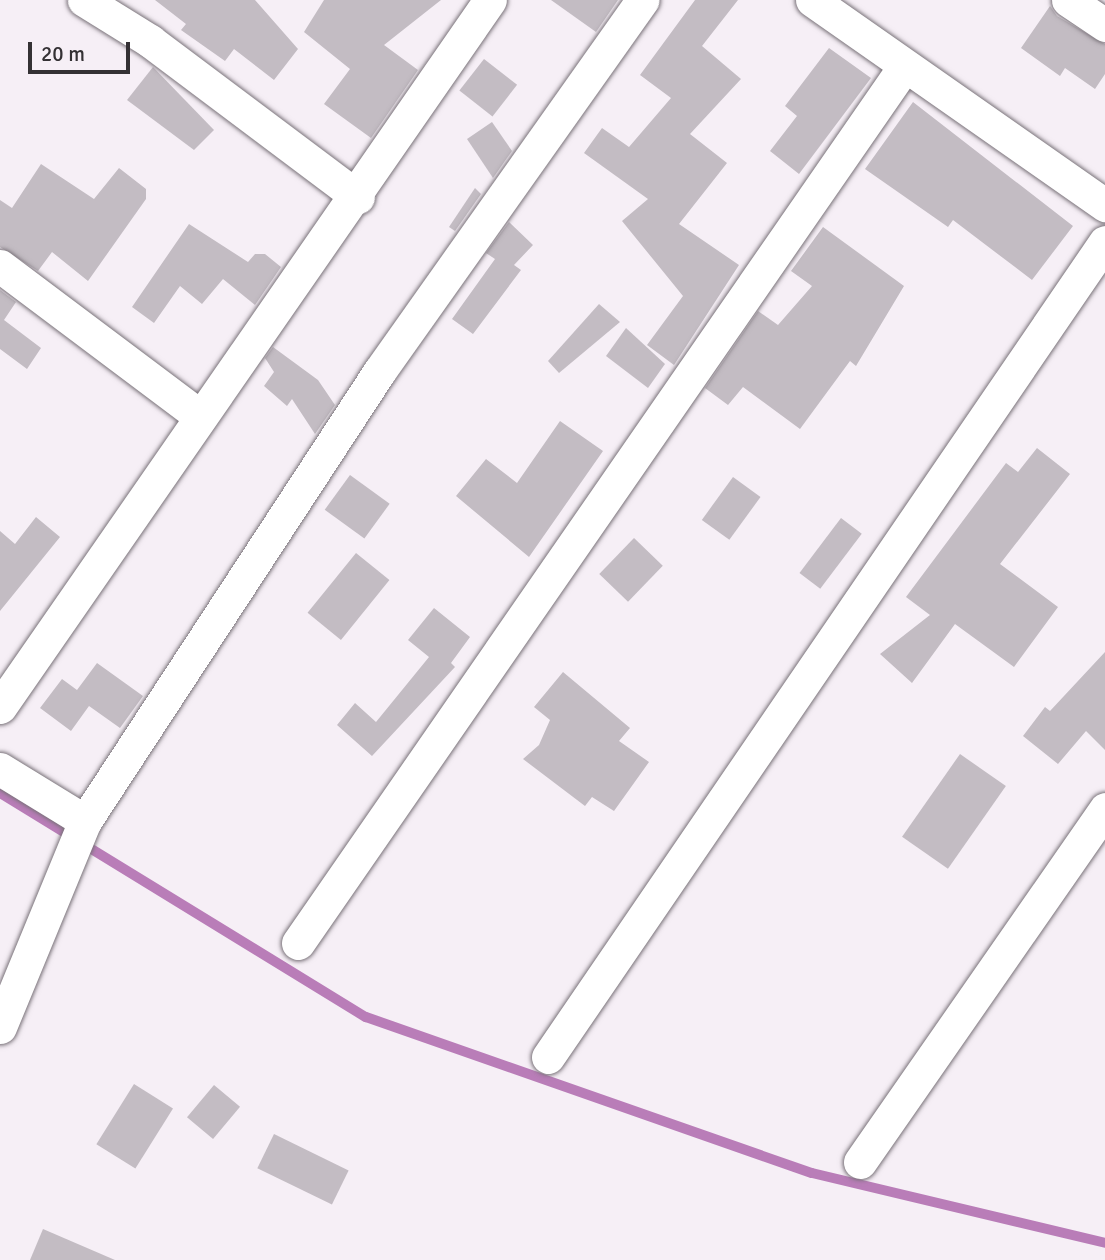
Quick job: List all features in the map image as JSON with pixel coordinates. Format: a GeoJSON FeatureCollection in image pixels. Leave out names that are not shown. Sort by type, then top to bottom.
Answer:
{"type":"FeatureCollection","features":[{"type":"Feature","properties":{"kind":"street"},"geometry":{"type":"LineString","coordinates":[[84,0],[150,41],[358,197]]}},
{"type":"Feature","properties":{"kind":"street"},"geometry":{"type":"LineString","coordinates":[[0,707],[201,417],[358,197],[490,0]]}},
{"type":"Feature","properties":{"kind":"street"},"geometry":{"type":"LineString","coordinates":[[0,1027],[85,821],[380,372],[642,0]]}},
{"type":"Feature","properties":{"kind":"street"},"geometry":{"type":"LineString","coordinates":[[812,0],[904,67],[1105,205]]}},
{"type":"Feature","properties":{"kind":"street"},"geometry":{"type":"LineString","coordinates":[[1068,0],[1105,25]]}},
{"type":"Feature","properties":{"kind":"street"},"geometry":{"type":"LineString","coordinates":[[299,943],[904,67]]}},
{"type":"Feature","properties":{"kind":"street"},"geometry":{"type":"LineString","coordinates":[[548,1057],[1105,242]]}},
{"type":"Feature","properties":{"kind":"street"},"geometry":{"type":"LineString","coordinates":[[0,266],[201,417]]}},
{"type":"Feature","properties":{"kind":"street"},"geometry":{"type":"LineString","coordinates":[[0,769],[85,821]]}},
{"type":"Feature","properties":{"kind":"street"},"geometry":{"type":"LineString","coordinates":[[860,1162],[1105,808]]}},
{"type":"Feature","properties":{"kind":"building"},"geometry":{"type":"Polygon","coordinates":[[[155,0],[255,0],[298,49],[274,80],[234,49],[225,61],[181,30],[186,24],[155,0]]]}},
{"type":"Feature","properties":{"kind":"building"},"geometry":{"type":"Polygon","coordinates":[[[324,0],[441,0],[384,45],[418,70],[371,138],[324,104],[350,69],[304,32],[324,0]]]}},
{"type":"Feature","properties":{"kind":"building"},"geometry":{"type":"Polygon","coordinates":[[[551,0],[618,0],[596,32],[551,0]]]}},
{"type":"Feature","properties":{"kind":"building"},"geometry":{"type":"Polygon","coordinates":[[[695,0],[738,0],[702,46],[741,79],[690,134],[727,163],[679,224],[739,265],[674,365],[647,345],[683,296],[622,221],[648,199],[584,153],[602,128],[629,147],[671,98],[640,75],[695,0]]]}},
{"type":"Feature","properties":{"kind":"building"},"geometry":{"type":"Polygon","coordinates":[[[1050,6],[1057,16],[1105,44],[1105,74],[1095,89],[1065,68],[1060,76],[1021,48],[1050,6]]]}},
{"type":"Feature","properties":{"kind":"building"},"geometry":{"type":"Polygon","coordinates":[[[829,48],[871,78],[799,174],[770,151],[797,116],[785,106],[829,48]]]}},
{"type":"Feature","properties":{"kind":"building"},"geometry":{"type":"Polygon","coordinates":[[[484,59],[517,85],[492,116],[459,91],[484,59]]]}},
{"type":"Feature","properties":{"kind":"building"},"geometry":{"type":"Polygon","coordinates":[[[153,67],[214,130],[194,150],[127,100],[153,67]]]}},
{"type":"Feature","properties":{"kind":"building"},"geometry":{"type":"Polygon","coordinates":[[[913,102],[1073,226],[1032,280],[953,220],[948,227],[865,169],[913,102]]]}},
{"type":"Feature","properties":{"kind":"building"},"geometry":{"type":"Polygon","coordinates":[[[492,122],[512,151],[493,178],[467,139],[492,122]]]}},
{"type":"Feature","properties":{"kind":"building"},"geometry":{"type":"Polygon","coordinates":[[[41,164],[94,199],[119,168],[146,189],[146,199],[88,281],[52,252],[38,271],[0,247],[0,200],[12,208],[41,164]]]}},
{"type":"Feature","properties":{"kind":"building"},"geometry":{"type":"Polygon","coordinates":[[[475,188],[481,194],[455,231],[449,227],[475,188]]]}},
{"type":"Feature","properties":{"kind":"building"},"geometry":{"type":"Polygon","coordinates":[[[509,222],[533,245],[514,265],[521,270],[473,334],[452,319],[495,259],[486,253],[509,222]]]}},
{"type":"Feature","properties":{"kind":"building"},"geometry":{"type":"Polygon","coordinates":[[[189,224],[248,262],[255,254],[265,254],[281,267],[255,305],[223,279],[202,304],[180,286],[154,323],[132,307],[189,224]]]}},
{"type":"Feature","properties":{"kind":"building"},"geometry":{"type":"Polygon","coordinates":[[[823,227],[904,286],[856,366],[850,361],[800,429],[743,387],[728,405],[705,388],[758,311],[778,325],[812,286],[791,271],[823,227]]]}},
{"type":"Feature","properties":{"kind":"building"},"geometry":{"type":"Polygon","coordinates":[[[0,290],[16,302],[4,320],[41,348],[27,369],[0,349],[0,290]]]}},
{"type":"Feature","properties":{"kind":"building"},"geometry":{"type":"Polygon","coordinates":[[[599,304],[620,322],[559,373],[548,361],[599,304]]]}},
{"type":"Feature","properties":{"kind":"building"},"geometry":{"type":"Polygon","coordinates":[[[626,328],[665,364],[648,388],[606,356],[626,328]]]}},
{"type":"Feature","properties":{"kind":"building"},"geometry":{"type":"Polygon","coordinates":[[[273,347],[318,380],[335,405],[315,434],[292,399],[287,406],[264,386],[274,372],[265,358],[273,347]]]}},
{"type":"Feature","properties":{"kind":"building"},"geometry":{"type":"Polygon","coordinates":[[[560,421],[603,451],[529,557],[456,496],[486,459],[517,483],[560,421]]]}},
{"type":"Feature","properties":{"kind":"building"},"geometry":{"type":"Polygon","coordinates":[[[1037,448],[1070,474],[1000,564],[1058,607],[1014,667],[955,624],[912,683],[880,654],[930,615],[906,597],[1006,463],[1018,472],[1037,448]]]}},
{"type":"Feature","properties":{"kind":"building"},"geometry":{"type":"Polygon","coordinates":[[[350,475],[390,504],[364,539],[325,510],[350,475]]]}},
{"type":"Feature","properties":{"kind":"building"},"geometry":{"type":"Polygon","coordinates":[[[733,477],[761,497],[729,540],[702,520],[733,477]]]}},
{"type":"Feature","properties":{"kind":"building"},"geometry":{"type":"Polygon","coordinates":[[[36,517],[60,537],[0,611],[0,531],[15,544],[36,517]]]}},
{"type":"Feature","properties":{"kind":"building"},"geometry":{"type":"Polygon","coordinates":[[[841,518],[862,534],[820,589],[799,573],[841,518]]]}},
{"type":"Feature","properties":{"kind":"building"},"geometry":{"type":"Polygon","coordinates":[[[634,538],[663,566],[628,602],[599,574],[634,538]]]}},
{"type":"Feature","properties":{"kind":"building"},"geometry":{"type":"Polygon","coordinates":[[[356,553],[389,580],[341,640],[308,613],[356,553]]]}},
{"type":"Feature","properties":{"kind":"building"},"geometry":{"type":"Polygon","coordinates":[[[434,608],[470,637],[451,663],[455,667],[372,756],[337,725],[355,703],[376,722],[429,657],[408,640],[434,608]]]}},
{"type":"Feature","properties":{"kind":"building"},"geometry":{"type":"Polygon","coordinates":[[[1105,652],[1105,750],[1086,731],[1058,764],[1023,736],[1045,707],[1050,711],[1105,652]]]}},
{"type":"Feature","properties":{"kind":"building"},"geometry":{"type":"Polygon","coordinates":[[[97,663],[143,696],[120,728],[89,706],[71,731],[40,708],[62,679],[77,690],[97,663]]]}},
{"type":"Feature","properties":{"kind":"building"},"geometry":{"type":"Polygon","coordinates":[[[563,672],[630,728],[619,741],[649,762],[614,811],[592,797],[585,806],[523,759],[539,745],[550,720],[534,707],[563,672]]]}},
{"type":"Feature","properties":{"kind":"building"},"geometry":{"type":"Polygon","coordinates":[[[960,754],[1006,786],[948,869],[902,837],[960,754]]]}},
{"type":"Feature","properties":{"kind":"building"},"geometry":{"type":"Polygon","coordinates":[[[134,1084],[173,1108],[135,1169],[96,1144],[134,1084]]]}},
{"type":"Feature","properties":{"kind":"building"},"geometry":{"type":"Polygon","coordinates":[[[214,1085],[240,1107],[213,1139],[187,1117],[214,1085]]]}},
{"type":"Feature","properties":{"kind":"building"},"geometry":{"type":"Polygon","coordinates":[[[274,1134],[349,1170],[332,1205],[257,1168],[274,1134]]]}},
{"type":"Feature","properties":{"kind":"building"},"geometry":{"type":"Polygon","coordinates":[[[43,1229],[115,1260],[30,1260],[43,1229]]]}},
{"type":"Feature","properties":{"kind":"waterway"},"geometry":{"type":"LineString","coordinates":[[0,793],[366,1017],[812,1173],[1105,1243]]}}]}
